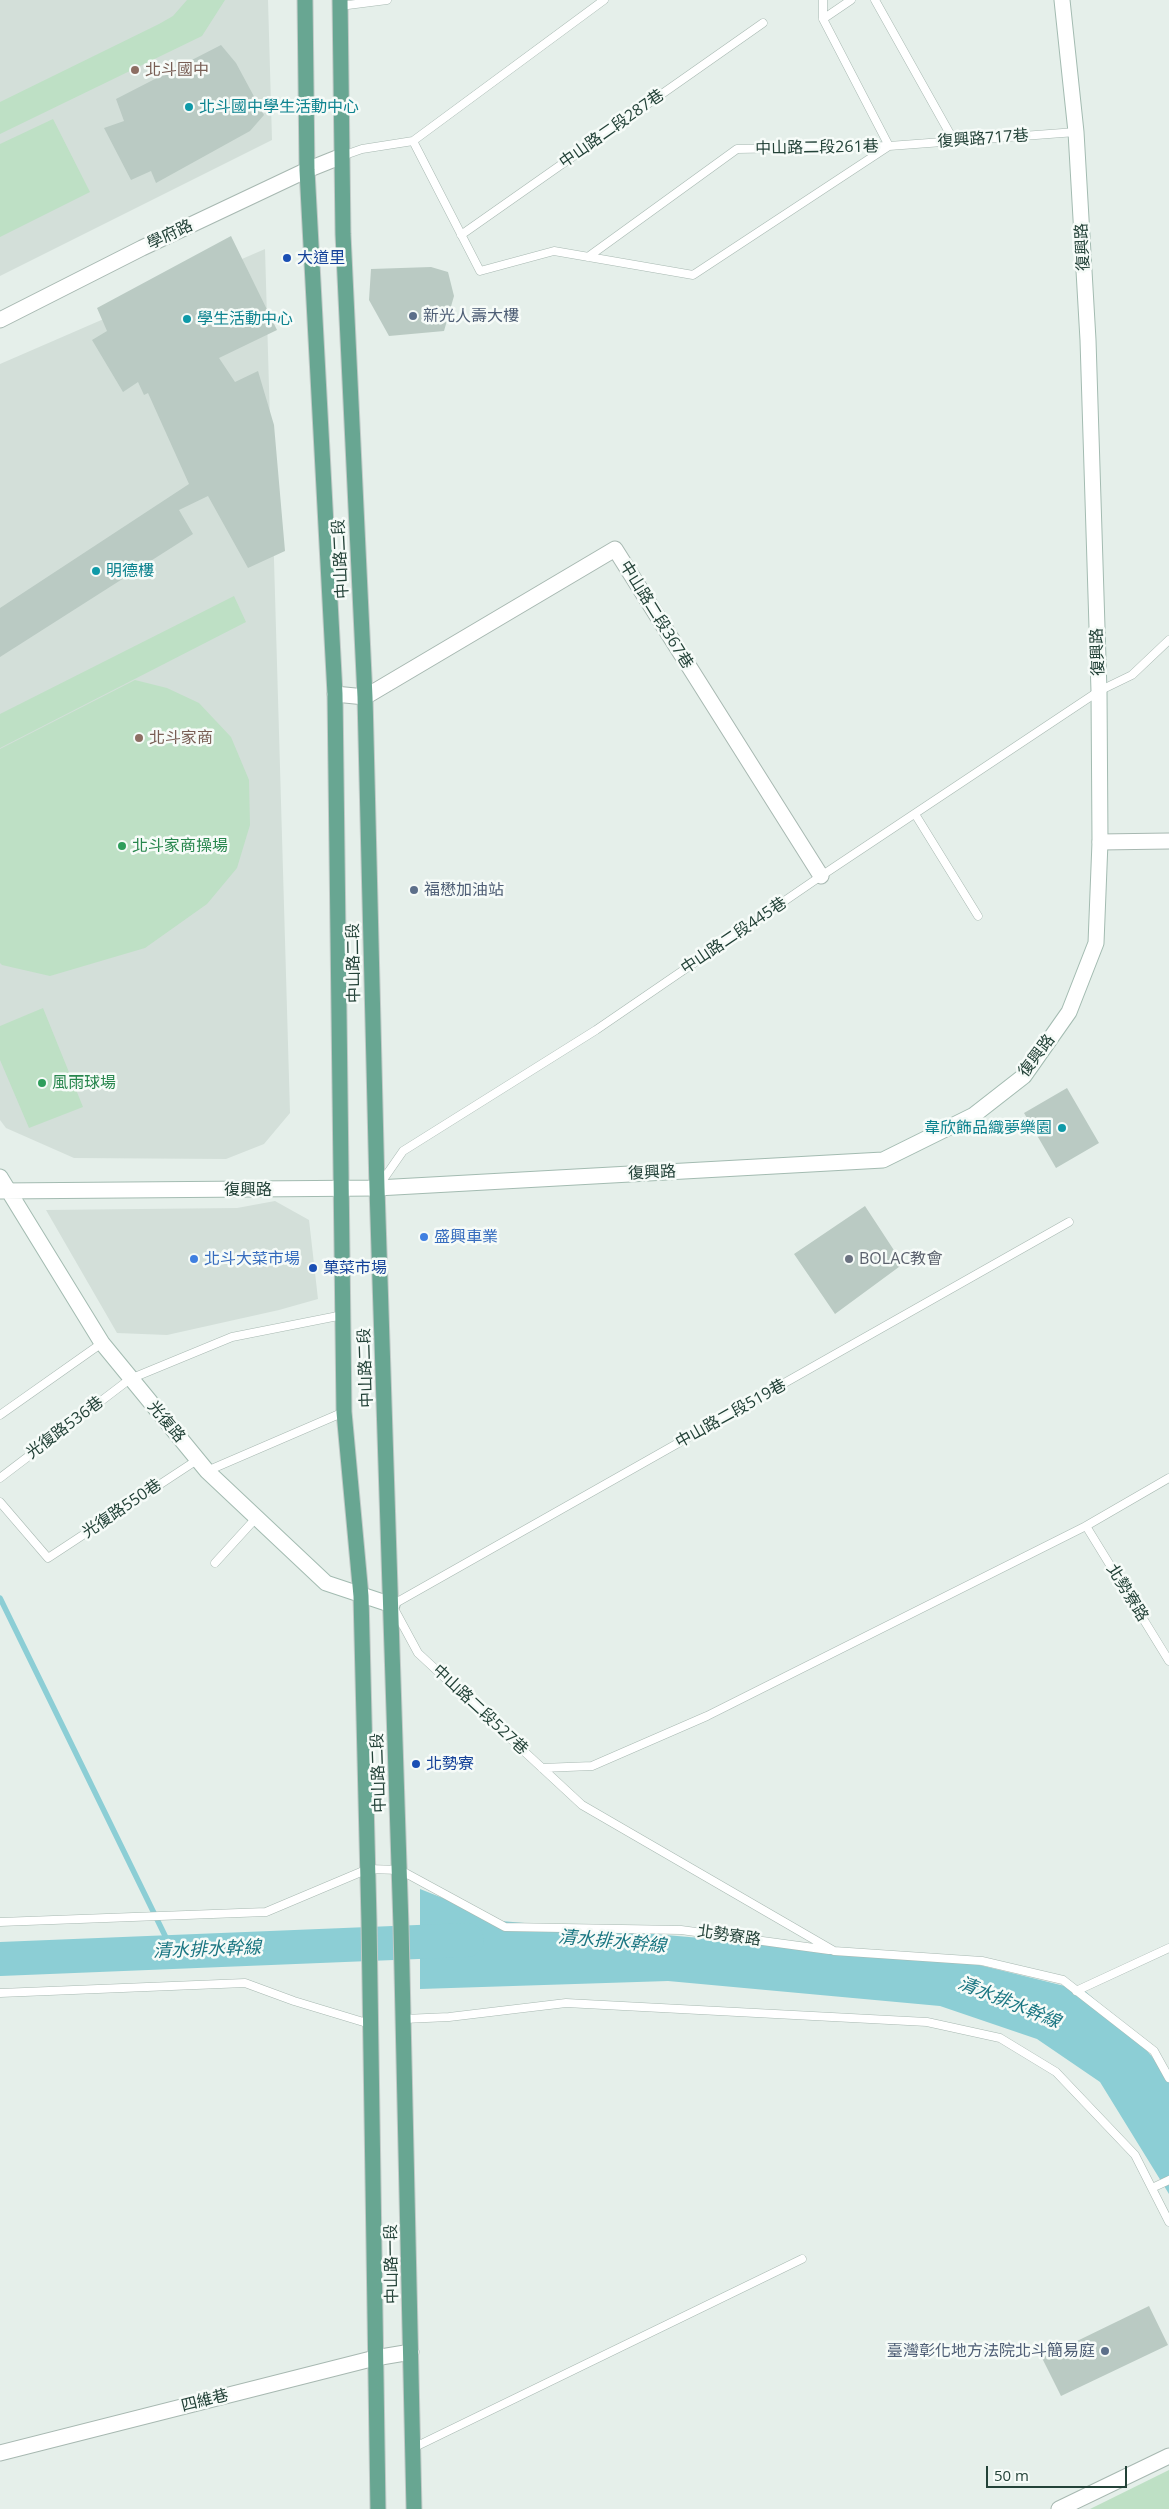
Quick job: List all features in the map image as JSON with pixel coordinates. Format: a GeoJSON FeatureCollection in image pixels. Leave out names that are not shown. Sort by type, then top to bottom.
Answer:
{"type":"FeatureCollection","features":[{"type":"Feature","properties":{"kind":"main road","name":"中山路二段"},"geometry":{"type":"LineString","coordinates":[[305,0],[307,170],[335,694],[344,1412],[361,1596],[369,1921]]}},
{"type":"Feature","properties":{"kind":"main road","name":"中山路二段"},"geometry":{"type":"LineString","coordinates":[[340,3],[343,234],[365,697],[377,1188],[401,1926]]}},
{"type":"Feature","properties":{"kind":"main road","name":"中山路一段"},"geometry":{"type":"LineString","coordinates":[[369,1921],[378,2509]]}},
{"type":"Feature","properties":{"kind":"main road","name":"中山路一段"},"geometry":{"type":"LineString","coordinates":[[401,1926],[414,2509]]}},
{"type":"Feature","properties":{"kind":"street","name":"復興路"},"geometry":{"type":"LineString","coordinates":[[5,1191],[341,1190],[883,1160],[974,1115],[1024,1076],[1069,1012],[1096,943],[1100,842],[1099,691],[1088,340],[1076,132],[1062,0]]}},
{"type":"Feature","properties":{"kind":"street","name":"學府路"},"geometry":{"type":"LineString","coordinates":[[0,320],[142,248],[307,170],[342,156]]}},
{"type":"Feature","properties":{"kind":"street","name":"中山路二段367巷"},"geometry":{"type":"LineString","coordinates":[[365,697],[615,549],[821,876]]}},
{"type":"Feature","properties":{"kind":"street"},"geometry":{"type":"LineString","coordinates":[[335,694],[365,697]]}},
{"type":"Feature","properties":{"kind":"street"},"geometry":{"type":"LineString","coordinates":[[1100,842],[1169,841]]}},
{"type":"Feature","properties":{"kind":"street","name":"光復路"},"geometry":{"type":"LineString","coordinates":[[0,1177],[5,1191],[102,1343],[196,1460],[326,1583],[392,1605]]}},
{"type":"Feature","properties":{"kind":"street","name":"四維巷"},"geometry":{"type":"LineString","coordinates":[[0,2453],[375,2358],[411,2352]]}},
{"type":"Feature","properties":{"kind":"street"},"geometry":{"type":"LineString","coordinates":[[1060,2509],[1169,2456]]}},
{"type":"Feature","properties":{"kind":"lane"},"geometry":{"type":"LineString","coordinates":[[340,3],[387,0]]}},
{"type":"Feature","properties":{"kind":"lane"},"geometry":{"type":"LineString","coordinates":[[342,156],[362,148],[413,141],[604,0]]}},
{"type":"Feature","properties":{"kind":"lane"},"geometry":{"type":"LineString","coordinates":[[823,0],[822,19],[889,146]]}},
{"type":"Feature","properties":{"kind":"lane"},"geometry":{"type":"LineString","coordinates":[[822,19],[851,0]]}},
{"type":"Feature","properties":{"kind":"lane"},"geometry":{"type":"LineString","coordinates":[[875,0],[954,141]]}},
{"type":"Feature","properties":{"kind":"lane","name":"中山路二段287巷"},"geometry":{"type":"LineString","coordinates":[[461,235],[763,23]]}},
{"type":"Feature","properties":{"kind":"lane","name":"復興路717巷"},"geometry":{"type":"LineString","coordinates":[[889,146],[1076,132]]}},
{"type":"Feature","properties":{"kind":"lane","name":"中山路二段261巷"},"geometry":{"type":"LineString","coordinates":[[413,141],[480,271],[554,251],[693,275],[889,146]]}},
{"type":"Feature","properties":{"kind":"lane","name":"中山路二段261巷"},"geometry":{"type":"LineString","coordinates":[[588,257],[737,149],[889,146]]}},
{"type":"Feature","properties":{"kind":"lane","name":"中山路二段445巷"},"geometry":{"type":"LineString","coordinates":[[377,1188],[403,1151],[596,1030],[821,876],[1099,691],[1132,675],[1169,640]]}},
{"type":"Feature","properties":{"kind":"lane"},"geometry":{"type":"LineString","coordinates":[[915,814],[978,916]]}},
{"type":"Feature","properties":{"kind":"lane","name":"中山路二段519巷"},"geometry":{"type":"LineString","coordinates":[[392,1605],[1069,1222]]}},
{"type":"Feature","properties":{"kind":"lane","name":"光復路536巷"},"geometry":{"type":"LineString","coordinates":[[0,1478],[130,1379],[232,1337],[342,1315]]}},
{"type":"Feature","properties":{"kind":"lane"},"geometry":{"type":"LineString","coordinates":[[0,1415],[102,1343]]}},
{"type":"Feature","properties":{"kind":"lane"},"geometry":{"type":"LineString","coordinates":[[207,1471],[344,1412]]}},
{"type":"Feature","properties":{"kind":"lane","name":"光復路550巷"},"geometry":{"type":"LineString","coordinates":[[0,1502],[48,1558],[196,1460]]}},
{"type":"Feature","properties":{"kind":"lane"},"geometry":{"type":"LineString","coordinates":[[542,1768],[592,1766],[707,1716],[1086,1526],[1169,1478]]}},
{"type":"Feature","properties":{"kind":"lane"},"geometry":{"type":"LineString","coordinates":[[215,1563],[256,1518]]}},
{"type":"Feature","properties":{"kind":"lane","name":"北勢寮路"},"geometry":{"type":"LineString","coordinates":[[1086,1526],[1169,1661]]}},
{"type":"Feature","properties":{"kind":"lane","name":"中山路二段527巷"},"geometry":{"type":"LineString","coordinates":[[392,1605],[418,1653],[582,1805],[834,1951]]}},
{"type":"Feature","properties":{"kind":"lane"},"geometry":{"type":"LineString","coordinates":[[0,1922],[266,1912],[368,1869]]}},
{"type":"Feature","properties":{"kind":"lane","name":"北勢寮路"},"geometry":{"type":"LineString","coordinates":[[368,1869],[400,1870],[505,1927],[681,1930],[834,1951],[982,1961],[1064,1980],[1154,2052],[1169,2078]]}},
{"type":"Feature","properties":{"kind":"lane"},"geometry":{"type":"LineString","coordinates":[[1076,1991],[1169,1948]]}},
{"type":"Feature","properties":{"kind":"lane"},"geometry":{"type":"LineString","coordinates":[[0,1993],[245,1983],[294,2001],[370,2024]]}},
{"type":"Feature","properties":{"kind":"lane"},"geometry":{"type":"LineString","coordinates":[[404,2019],[449,2018],[566,2003],[927,2022],[1000,2038],[1056,2072],[1135,2155],[1169,2222]]}},
{"type":"Feature","properties":{"kind":"lane"},"geometry":{"type":"LineString","coordinates":[[1152,2188],[1169,2180]]}},
{"type":"Feature","properties":{"kind":"lane"},"geometry":{"type":"LineString","coordinates":[[413,2448],[802,2259]]}},
{"type":"Feature","properties":{"kind":"shaded area","name":"北斗國中"},"geometry":{"type":"Polygon","coordinates":[[[0,0],[268,0],[272,140],[0,276],[0,0]]]}},
{"type":"Feature","properties":{"kind":"shaded area","name":"北斗家商"},"geometry":{"type":"Polygon","coordinates":[[[265,249],[290,1113],[264,1144],[226,1159],[74,1158],[6,1128],[0,1120],[0,364],[265,249]]]}},
{"type":"Feature","properties":{"kind":"shaded area","name":"北斗大菜市場"},"geometry":{"type":"Polygon","coordinates":[[[275,1201],[309,1220],[318,1299],[279,1310],[167,1335],[117,1333],[46,1210],[237,1208],[275,1201]]]}},
{"type":"Feature","properties":{"kind":"green space"},"geometry":{"type":"Polygon","coordinates":[[[187,0],[225,0],[202,36],[0,134],[0,102],[159,24],[173,16],[187,0]]]}},
{"type":"Feature","properties":{"kind":"green space"},"geometry":{"type":"Polygon","coordinates":[[[53,119],[90,192],[0,237],[0,144],[53,119]]]}},
{"type":"Feature","properties":{"kind":"green space"},"geometry":{"type":"Polygon","coordinates":[[[234,596],[246,622],[0,748],[0,714],[234,596]]]}},
{"type":"Feature","properties":{"kind":"green space","name":"北斗家商操場"},"geometry":{"type":"Polygon","coordinates":[[[135,680],[167,688],[199,703],[231,737],[249,780],[250,825],[237,868],[207,904],[145,948],[50,976],[2,965],[0,963],[0,749],[135,680]]]}},
{"type":"Feature","properties":{"kind":"green space","name":"風雨球場"},"geometry":{"type":"Polygon","coordinates":[[[43,1008],[83,1107],[29,1128],[0,1060],[0,1026],[43,1008]]]}},
{"type":"Feature","properties":{"kind":"green space"},"geometry":{"type":"Polygon","coordinates":[[[1169,2470],[1169,2509],[1090,2509],[1169,2470]]]}},
{"type":"Feature","properties":{"kind":"water"},"geometry":{"type":"Polygon","coordinates":[[[420,1889],[501,1921],[959,1960],[1085,1991],[1129,2029],[1169,2077],[1169,2194],[1100,2082],[1037,2039],[940,2006],[668,1981],[420,1989],[420,1889]]]}},
{"type":"Feature","properties":{"kind":"building","name":"北斗國中學生活動中心"},"geometry":{"type":"Polygon","coordinates":[[[221,45],[236,63],[264,115],[250,131],[156,183],[151,171],[131,180],[104,128],[124,121],[116,99],[221,45]]]}},
{"type":"Feature","properties":{"kind":"building"},"geometry":{"type":"Polygon","coordinates":[[[231,236],[277,330],[219,358],[235,382],[258,371],[274,425],[285,551],[248,568],[208,496],[179,510],[193,534],[0,657],[0,608],[189,484],[148,393],[144,395],[138,382],[123,392],[92,340],[107,331],[97,308],[231,236]]]}},
{"type":"Feature","properties":{"kind":"building","name":"新光人壽大樓"},"geometry":{"type":"Polygon","coordinates":[[[431,267],[448,272],[454,296],[444,331],[389,336],[369,300],[371,269],[431,267]]]}},
{"type":"Feature","properties":{"kind":"building","name":"韋欣飾品織夢樂園"},"geometry":{"type":"Polygon","coordinates":[[[1067,1088],[1099,1143],[1056,1168],[1024,1113],[1067,1088]]]}},
{"type":"Feature","properties":{"kind":"building","name":"BOLAC教會"},"geometry":{"type":"Polygon","coordinates":[[[865,1206],[903,1264],[835,1314],[794,1254],[865,1206]]]}},
{"type":"Feature","properties":{"kind":"building","name":"臺灣彰化地方法院北斗簡易庭"},"geometry":{"type":"Polygon","coordinates":[[[1149,2306],[1168,2345],[1061,2396],[1042,2358],[1149,2306]]]}},
{"type":"Feature","properties":{"kind":"waterway"},"geometry":{"type":"LineString","coordinates":[[0,1598],[173,1952]]}},
{"type":"Feature","properties":{"kind":"waterway","name":"清水排水幹線"},"geometry":{"type":"LineString","coordinates":[[0,1959],[467,1940]]}},
{"type":"Feature","properties":{"kind":"place","name":"北斗國中"},"geometry":{"type":"Point","coordinates":[135,70]}},
{"type":"Feature","properties":{"kind":"place","name":"北斗國中學生活動中心"},"geometry":{"type":"Point","coordinates":[189,107]}},
{"type":"Feature","properties":{"kind":"place","name":"大道里"},"geometry":{"type":"Point","coordinates":[287,258]}},
{"type":"Feature","properties":{"kind":"place","name":"新光人壽大樓"},"geometry":{"type":"Point","coordinates":[413,316]}},
{"type":"Feature","properties":{"kind":"place","name":"學生活動中心"},"geometry":{"type":"Point","coordinates":[187,319]}},
{"type":"Feature","properties":{"kind":"place","name":"明德樓"},"geometry":{"type":"Point","coordinates":[96,571]}},
{"type":"Feature","properties":{"kind":"place","name":"北斗家商"},"geometry":{"type":"Point","coordinates":[139,738]}},
{"type":"Feature","properties":{"kind":"place","name":"北斗家商操場"},"geometry":{"type":"Point","coordinates":[122,846]}},
{"type":"Feature","properties":{"kind":"place","name":"福懋加油站"},"geometry":{"type":"Point","coordinates":[414,890]}},
{"type":"Feature","properties":{"kind":"place","name":"風雨球場"},"geometry":{"type":"Point","coordinates":[42,1083]}},
{"type":"Feature","properties":{"kind":"place","name":"韋欣飾品織夢樂園"},"geometry":{"type":"Point","coordinates":[1062,1128]}},
{"type":"Feature","properties":{"kind":"place","name":"盛興車業"},"geometry":{"type":"Point","coordinates":[424,1237]}},
{"type":"Feature","properties":{"kind":"place","name":"北斗大菜市場"},"geometry":{"type":"Point","coordinates":[194,1259]}},
{"type":"Feature","properties":{"kind":"place","name":"BOLAC教會"},"geometry":{"type":"Point","coordinates":[849,1259]}},
{"type":"Feature","properties":{"kind":"place","name":"菓菜市場"},"geometry":{"type":"Point","coordinates":[313,1268]}},
{"type":"Feature","properties":{"kind":"place","name":"北勢寮"},"geometry":{"type":"Point","coordinates":[416,1764]}},
{"type":"Feature","properties":{"kind":"place","name":"臺灣彰化地方法院北斗簡易庭"},"geometry":{"type":"Point","coordinates":[1105,2351]}}]}
